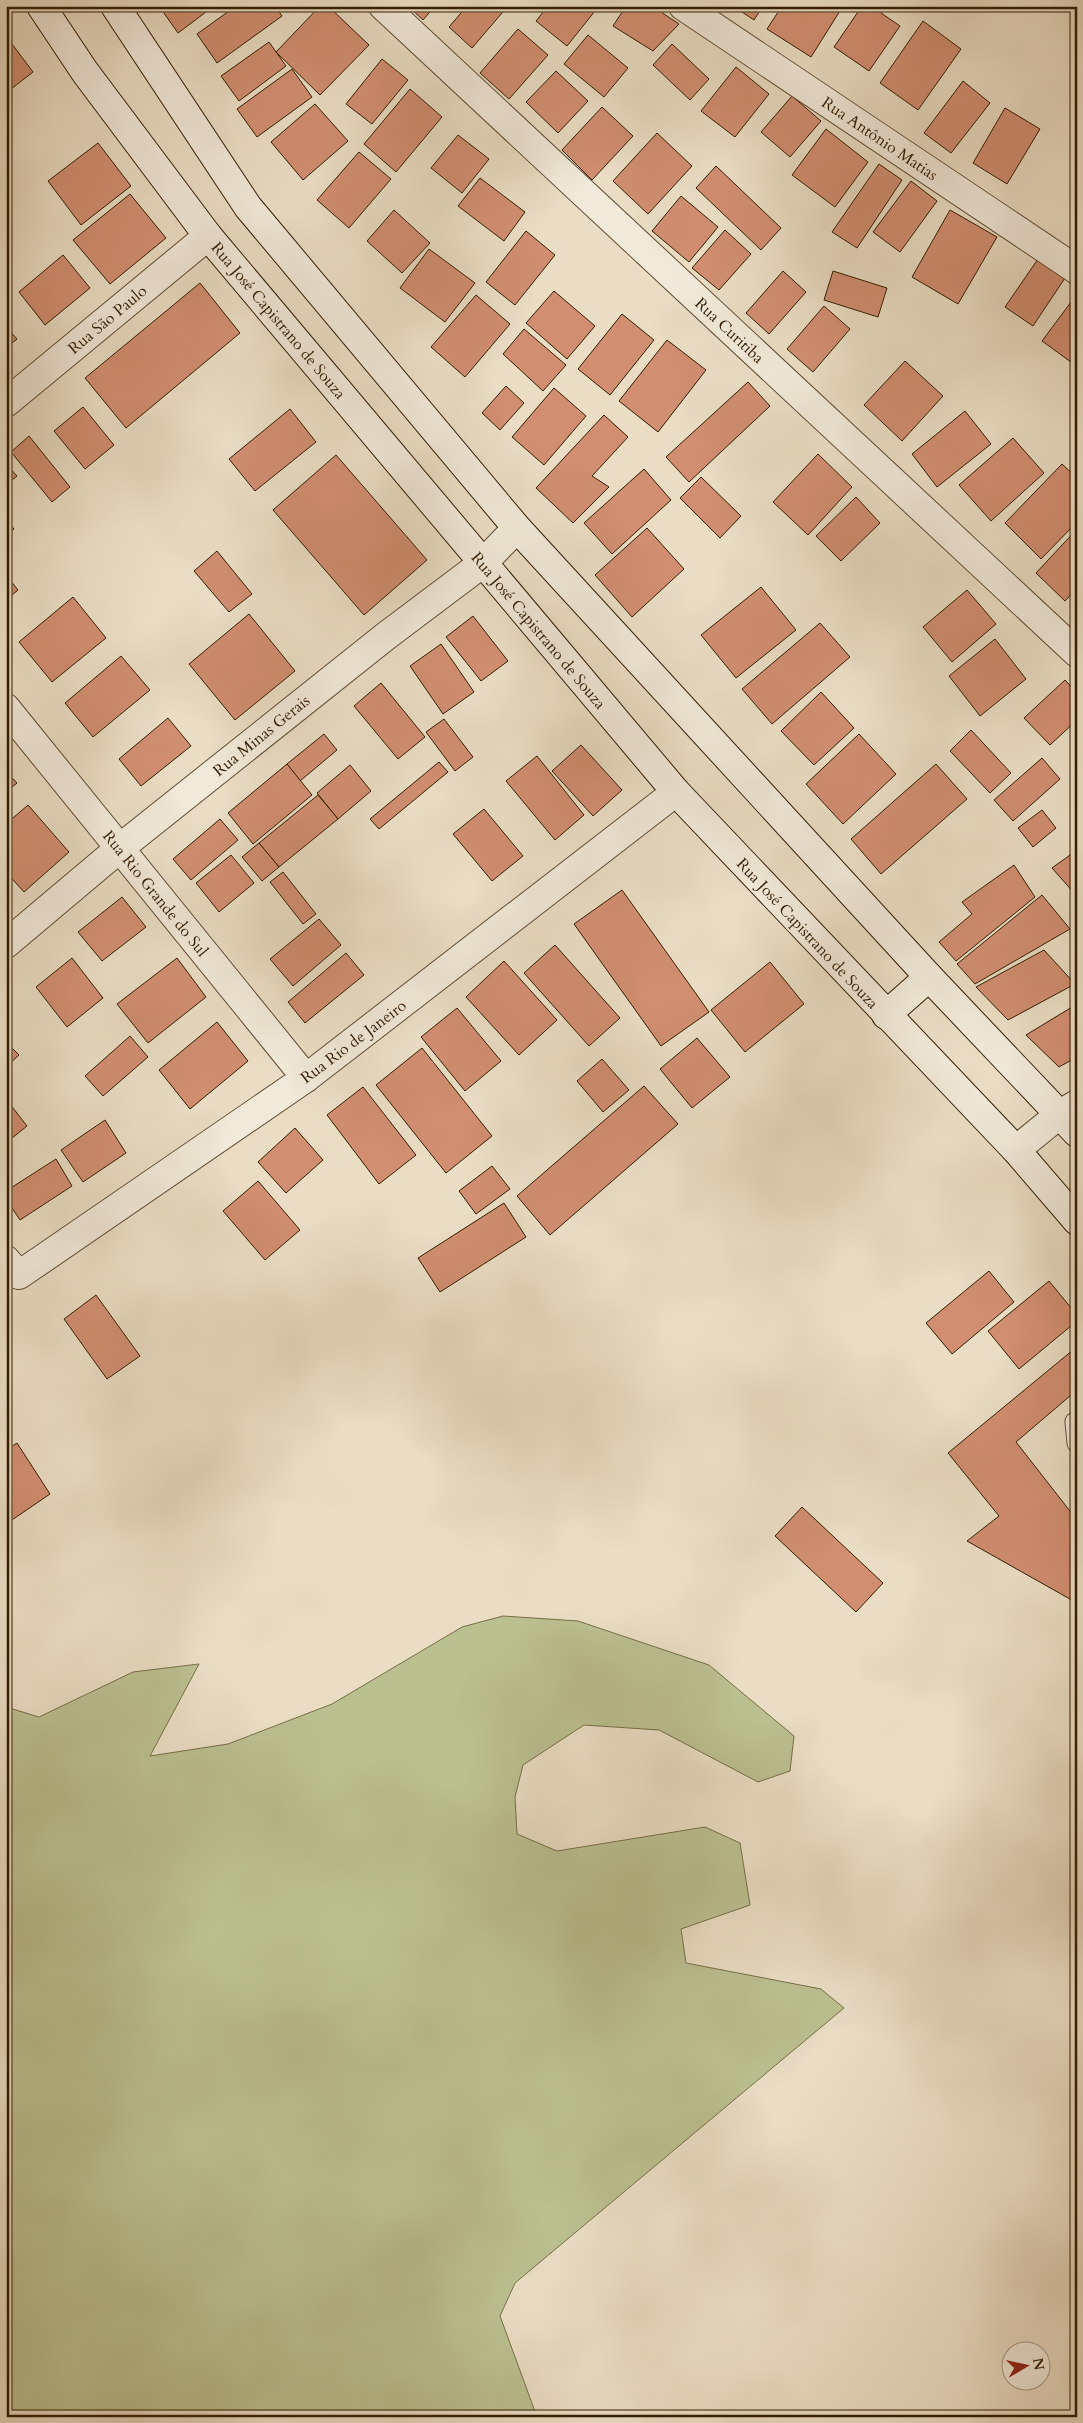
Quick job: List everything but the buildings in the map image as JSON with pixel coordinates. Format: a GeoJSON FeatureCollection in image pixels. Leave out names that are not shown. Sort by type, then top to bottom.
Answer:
{"type":"FeatureCollection","features":[{"type":"Feature","properties":{"kind":"street","name":"Rua José Capistrano de Souza"},"geometry":{"type":"LineString","coordinates":[[41,6],[85,72],[208,236],[676,792],[1016,1150],[1077,1220]]}},
{"type":"Feature","properties":{"kind":"street"},"geometry":{"type":"LineString","coordinates":[[115,6],[248,207],[517,528],[929,977],[1071,1117],[1016,1150]]}},
{"type":"Feature","properties":{"kind":"street","name":"Rua Curitiba"},"geometry":{"type":"LineString","coordinates":[[383,6],[1077,653]]}},
{"type":"Feature","properties":{"kind":"street","name":"Rua Antônio Matias"},"geometry":{"type":"LineString","coordinates":[[683,6],[1077,270]]}},
{"type":"Feature","properties":{"kind":"street","name":"Rua São Paulo"},"geometry":{"type":"LineString","coordinates":[[6,403],[208,236]]}},
{"type":"Feature","properties":{"kind":"street","name":"Rua Minas Gerais"},"geometry":{"type":"LineString","coordinates":[[6,944],[120,848],[378,642],[483,563],[517,528]]}},
{"type":"Feature","properties":{"kind":"street","name":"Rua Rio Grande do Sul"},"geometry":{"type":"LineString","coordinates":[[6,708],[306,1078]]}},
{"type":"Feature","properties":{"kind":"street","name":"Rua Rio de Janeiro"},"geometry":{"type":"LineString","coordinates":[[13,1268],[306,1078],[676,792]]}},
{"type":"Feature","properties":{"kind":"street"},"geometry":{"type":"LineString","coordinates":[[886,1015],[929,977]]}},
{"type":"Feature","properties":{"kind":"lane"},"geometry":{"type":"LineString","coordinates":[[1077,1421],[1075,1422],[1077,1443]]}},
{"type":"Feature","properties":{"kind":"green space"},"geometry":{"type":"Polygon","coordinates":[[[503,1616],[578,1621],[709,1665],[794,1736],[790,1771],[758,1782],[659,1730],[584,1725],[523,1765],[515,1797],[517,1834],[557,1851],[705,1827],[740,1843],[750,1905],[681,1929],[686,1963],[821,1989],[844,2008],[515,2283],[500,2316],[537,2417],[6,2417],[6,1707],[39,1717],[133,1672],[199,1664],[150,1756],[228,1744],[332,1704],[462,1627],[503,1616]]]}}]}
